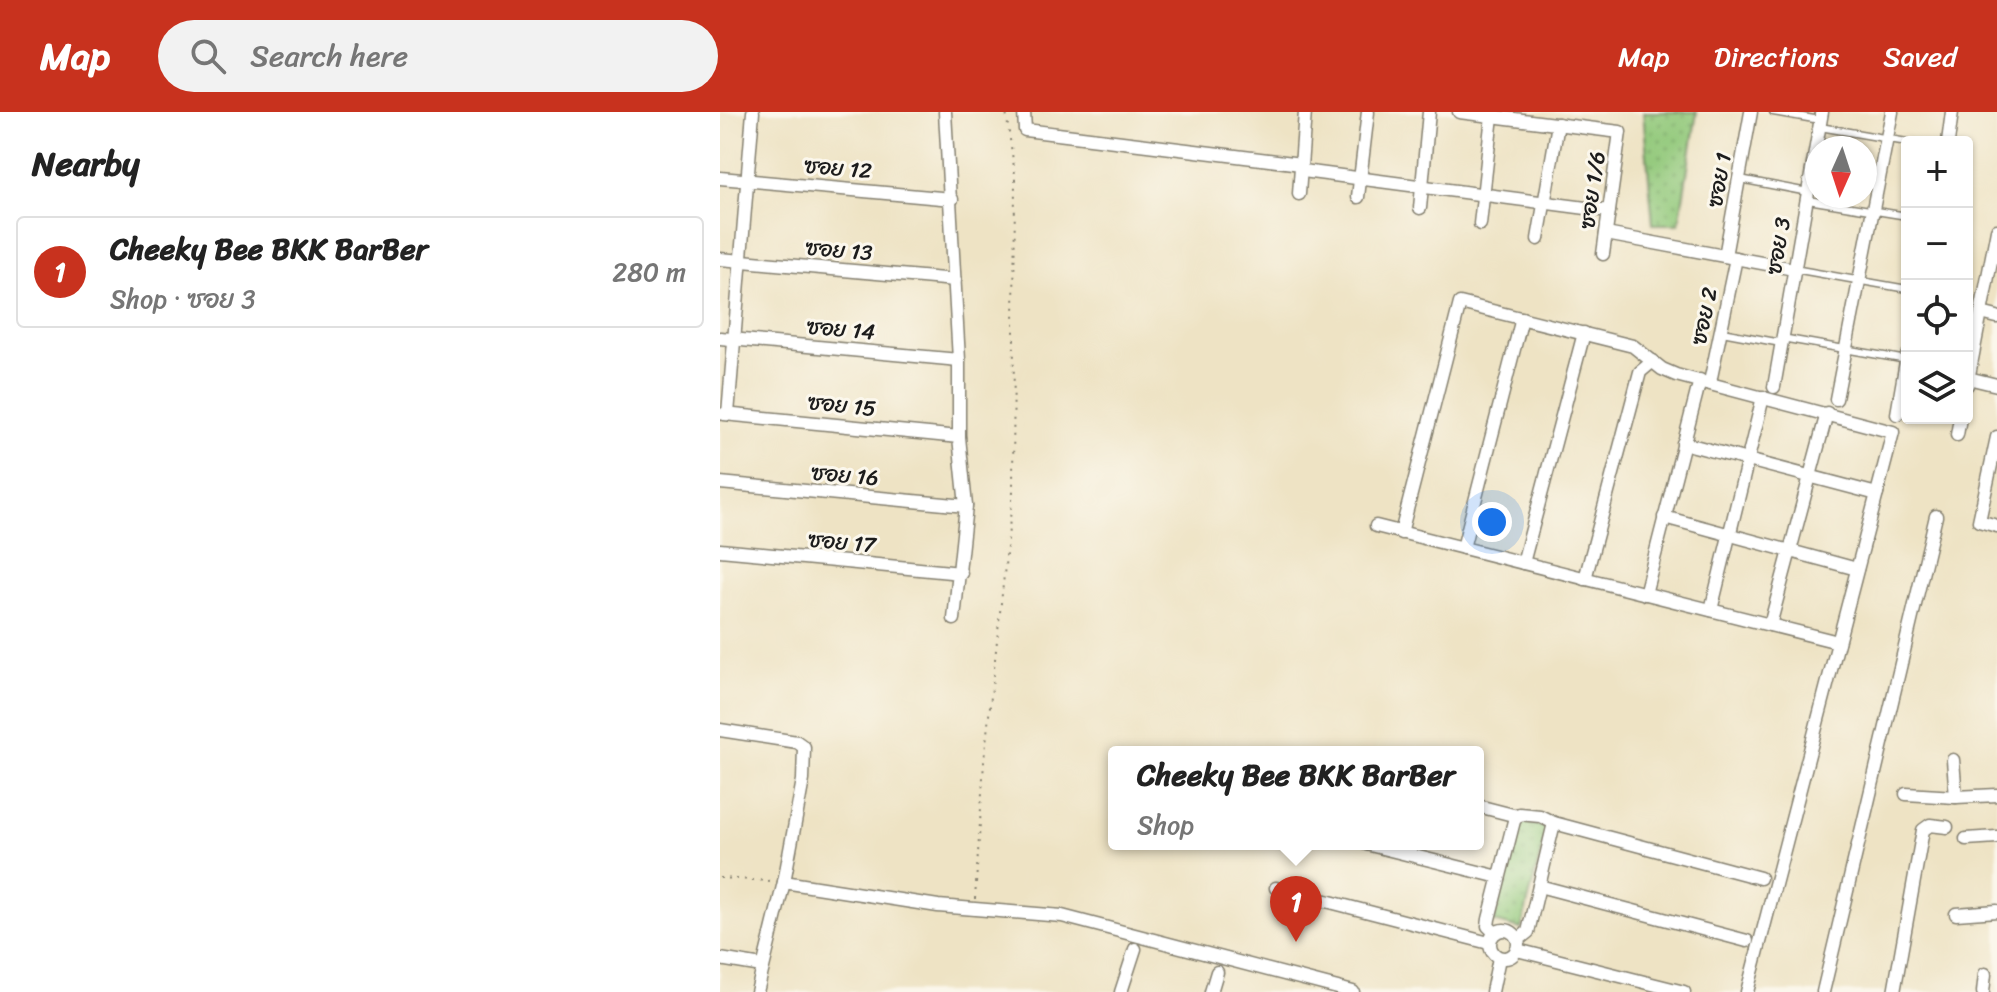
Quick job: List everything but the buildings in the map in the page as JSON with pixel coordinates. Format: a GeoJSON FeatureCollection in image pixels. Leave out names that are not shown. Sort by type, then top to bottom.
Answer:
{"type":"FeatureCollection","features":[{"type":"Feature","properties":{"kind":"street"},"geometry":{"type":"LineString","coordinates":[[724,414],[734,340],[753,112]]}},
{"type":"Feature","properties":{"kind":"street"},"geometry":{"type":"LineString","coordinates":[[945,112],[959,360],[959,437],[966,506],[954,619]]}},
{"type":"Feature","properties":{"kind":"street"},"geometry":{"type":"LineString","coordinates":[[1024,112],[1025,130],[1302,168],[1360,179],[1609,211]]}},
{"type":"Feature","properties":{"kind":"street"},"geometry":{"type":"LineString","coordinates":[[1299,194],[1305,112]]}},
{"type":"Feature","properties":{"kind":"street"},"geometry":{"type":"LineString","coordinates":[[1358,197],[1368,112]]}},
{"type":"Feature","properties":{"kind":"street"},"geometry":{"type":"LineString","coordinates":[[1420,208],[1429,112]]}},
{"type":"Feature","properties":{"kind":"street"},"geometry":{"type":"LineString","coordinates":[[1459,112],[1558,124],[1538,239]]}},
{"type":"Feature","properties":{"kind":"street","name":"ซอย 1"},"geometry":{"type":"LineString","coordinates":[[1731,257],[1751,112]]}},
{"type":"Feature","properties":{"kind":"street"},"geometry":{"type":"LineString","coordinates":[[1836,399],[1892,112]]}},
{"type":"Feature","properties":{"kind":"street"},"geometry":{"type":"LineString","coordinates":[[1949,136],[1952,112]]}},
{"type":"Feature","properties":{"kind":"street"},"geometry":{"type":"LineString","coordinates":[[1480,224],[1492,116]]}},
{"type":"Feature","properties":{"kind":"street","name":"ซอย 1/6"},"geometry":{"type":"LineString","coordinates":[[1558,124],[1620,132],[1603,254]]}},
{"type":"Feature","properties":{"kind":"street","name":"ซอย 12"},"geometry":{"type":"LineString","coordinates":[[720,178],[952,199]]}},
{"type":"Feature","properties":{"kind":"street","name":"ซอย 3"},"geometry":{"type":"LineString","coordinates":[[1774,387],[1805,207]]}},
{"type":"Feature","properties":{"kind":"street"},"geometry":{"type":"LineString","coordinates":[[1973,355],[1997,230]]}},
{"type":"Feature","properties":{"kind":"street"},"geometry":{"type":"LineString","coordinates":[[1606,234],[1794,269]]}},
{"type":"Feature","properties":{"kind":"street","name":"ซอย 2"},"geometry":{"type":"LineString","coordinates":[[1645,594],[1683,443],[1721,332],[1731,257]]}},
{"type":"Feature","properties":{"kind":"street","name":"ซอย 13"},"geometry":{"type":"LineString","coordinates":[[720,259],[955,280]]}},
{"type":"Feature","properties":{"kind":"street"},"geometry":{"type":"LineString","coordinates":[[1401,533],[1460,303],[1633,346],[1676,375],[1893,432],[1747,992]]}},
{"type":"Feature","properties":{"kind":"street"},"geometry":{"type":"LineString","coordinates":[[1981,313],[1997,317]]}},
{"type":"Feature","properties":{"kind":"street"},"geometry":{"type":"LineString","coordinates":[[1463,548],[1522,318]]}},
{"type":"Feature","properties":{"kind":"street"},"geometry":{"type":"LineString","coordinates":[[1523,563],[1584,333]]}},
{"type":"Feature","properties":{"kind":"street","name":"ซอย 14"},"geometry":{"type":"LineString","coordinates":[[720,338],[959,360]]}},
{"type":"Feature","properties":{"kind":"street"},"geometry":{"type":"LineString","coordinates":[[1585,579],[1640,372],[1653,361]]}},
{"type":"Feature","properties":{"kind":"street"},"geometry":{"type":"LineString","coordinates":[[1973,382],[1997,385]]}},
{"type":"Feature","properties":{"kind":"street"},"geometry":{"type":"LineString","coordinates":[[1897,414],[1901,392]]}},
{"type":"Feature","properties":{"kind":"street"},"geometry":{"type":"LineString","coordinates":[[1711,610],[1763,397]]}},
{"type":"Feature","properties":{"kind":"street"},"geometry":{"type":"LineString","coordinates":[[1770,625],[1827,413]]}},
{"type":"Feature","properties":{"kind":"street","name":"ซอย 15"},"geometry":{"type":"LineString","coordinates":[[724,414],[959,437]]}},
{"type":"Feature","properties":{"kind":"street"},"geometry":{"type":"LineString","coordinates":[[1957,435],[1959,424]]}},
{"type":"Feature","properties":{"kind":"street"},"geometry":{"type":"LineString","coordinates":[[1997,437],[1979,521],[1997,526]]}},
{"type":"Feature","properties":{"kind":"street"},"geometry":{"type":"LineString","coordinates":[[1683,443],[1877,494]]}},
{"type":"Feature","properties":{"kind":"street","name":"ซอย 16"},"geometry":{"type":"LineString","coordinates":[[720,483],[966,506]]}},
{"type":"Feature","properties":{"kind":"street"},"geometry":{"type":"LineString","coordinates":[[1823,992],[1936,516]]}},
{"type":"Feature","properties":{"kind":"street"},"geometry":{"type":"LineString","coordinates":[[1664,517],[1857,569]]}},
{"type":"Feature","properties":{"kind":"street"},"geometry":{"type":"LineString","coordinates":[[1376,526],[1838,642]]}},
{"type":"Feature","properties":{"kind":"street","name":"ซอย 17"},"geometry":{"type":"LineString","coordinates":[[720,550],[961,573]]}},
{"type":"Feature","properties":{"kind":"street"},"geometry":{"type":"LineString","coordinates":[[720,730],[797,742],[804,747],[805,767],[784,882],[757,992]]}},
{"type":"Feature","properties":{"kind":"street"},"geometry":{"type":"LineString","coordinates":[[1953,760],[1956,797]]}},
{"type":"Feature","properties":{"kind":"street"},"geometry":{"type":"LineString","coordinates":[[1906,794],[1956,797],[1997,795]]}},
{"type":"Feature","properties":{"kind":"street"},"geometry":{"type":"LineString","coordinates":[[1484,808],[1517,816],[1528,813],[1554,823],[1760,878]]}},
{"type":"Feature","properties":{"kind":"street"},"geometry":{"type":"LineString","coordinates":[[1517,816],[1488,926],[1492,938],[1490,950],[1499,958],[1511,957],[1528,932],[1554,823]]}},
{"type":"Feature","properties":{"kind":"street"},"geometry":{"type":"LineString","coordinates":[[1894,992],[1923,830],[1930,825],[1947,827]]}},
{"type":"Feature","properties":{"kind":"street"},"geometry":{"type":"LineString","coordinates":[[1966,839],[1997,837]]}},
{"type":"Feature","properties":{"kind":"street"},"geometry":{"type":"LineString","coordinates":[[1390,850],[1499,877]]}},
{"type":"Feature","properties":{"kind":"street"},"geometry":{"type":"LineString","coordinates":[[784,882],[938,906],[1062,916],[1353,992]]}},
{"type":"Feature","properties":{"kind":"street"},"geometry":{"type":"LineString","coordinates":[[1539,886],[1747,941]]}},
{"type":"Feature","properties":{"kind":"street"},"geometry":{"type":"LineString","coordinates":[[1276,888],[1492,938],[1508,930],[1518,945],[1684,992]]}},
{"type":"Feature","properties":{"kind":"street"},"geometry":{"type":"LineString","coordinates":[[1956,914],[1997,911]]}},
{"type":"Feature","properties":{"kind":"street"},"geometry":{"type":"LineString","coordinates":[[1121,992],[1135,949]]}},
{"type":"Feature","properties":{"kind":"street"},"geometry":{"type":"LineString","coordinates":[[1492,992],[1499,958]]}},
{"type":"Feature","properties":{"kind":"street"},"geometry":{"type":"LineString","coordinates":[[720,959],[762,966]]}},
{"type":"Feature","properties":{"kind":"street"},"geometry":{"type":"LineString","coordinates":[[1211,992],[1217,972]]}},
{"type":"Feature","properties":{"kind":"street"},"geometry":{"type":"LineString","coordinates":[[1983,992],[1985,974]]}},
{"type":"Feature","properties":{"kind":"lane"},"geometry":{"type":"LineString","coordinates":[[1773,112],[1820,120],[1901,141]]}},
{"type":"Feature","properties":{"kind":"lane"},"geometry":{"type":"LineString","coordinates":[[1740,179],[1805,195]]}},
{"type":"Feature","properties":{"kind":"lane"},"geometry":{"type":"LineString","coordinates":[[1864,208],[1901,215]]}},
{"type":"Feature","properties":{"kind":"lane"},"geometry":{"type":"LineString","coordinates":[[1794,269],[1901,288]]}},
{"type":"Feature","properties":{"kind":"lane"},"geometry":{"type":"LineString","coordinates":[[1721,332],[1901,358]]}},
{"type":"Feature","properties":{"kind":"path"},"geometry":{"type":"LineString","coordinates":[[974,908],[984,762],[1013,491],[1015,174],[1006,112]]}},
{"type":"Feature","properties":{"kind":"path"},"geometry":{"type":"LineString","coordinates":[[720,878],[784,882]]}},
{"type":"Feature","properties":{"kind":"green space"},"geometry":{"type":"Polygon","coordinates":[[[1643,112],[1697,112],[1679,224],[1653,224],[1643,112]]]}},
{"type":"Feature","properties":{"kind":"green space"},"geometry":{"type":"Polygon","coordinates":[[[1521,821],[1547,828],[1521,929],[1494,922],[1521,821]]]}},
{"type":"Feature","properties":{"kind":"place","name":"Cheeky Bee BKK BarBer"},"geometry":{"type":"Point","coordinates":[1296,942]}}]}
